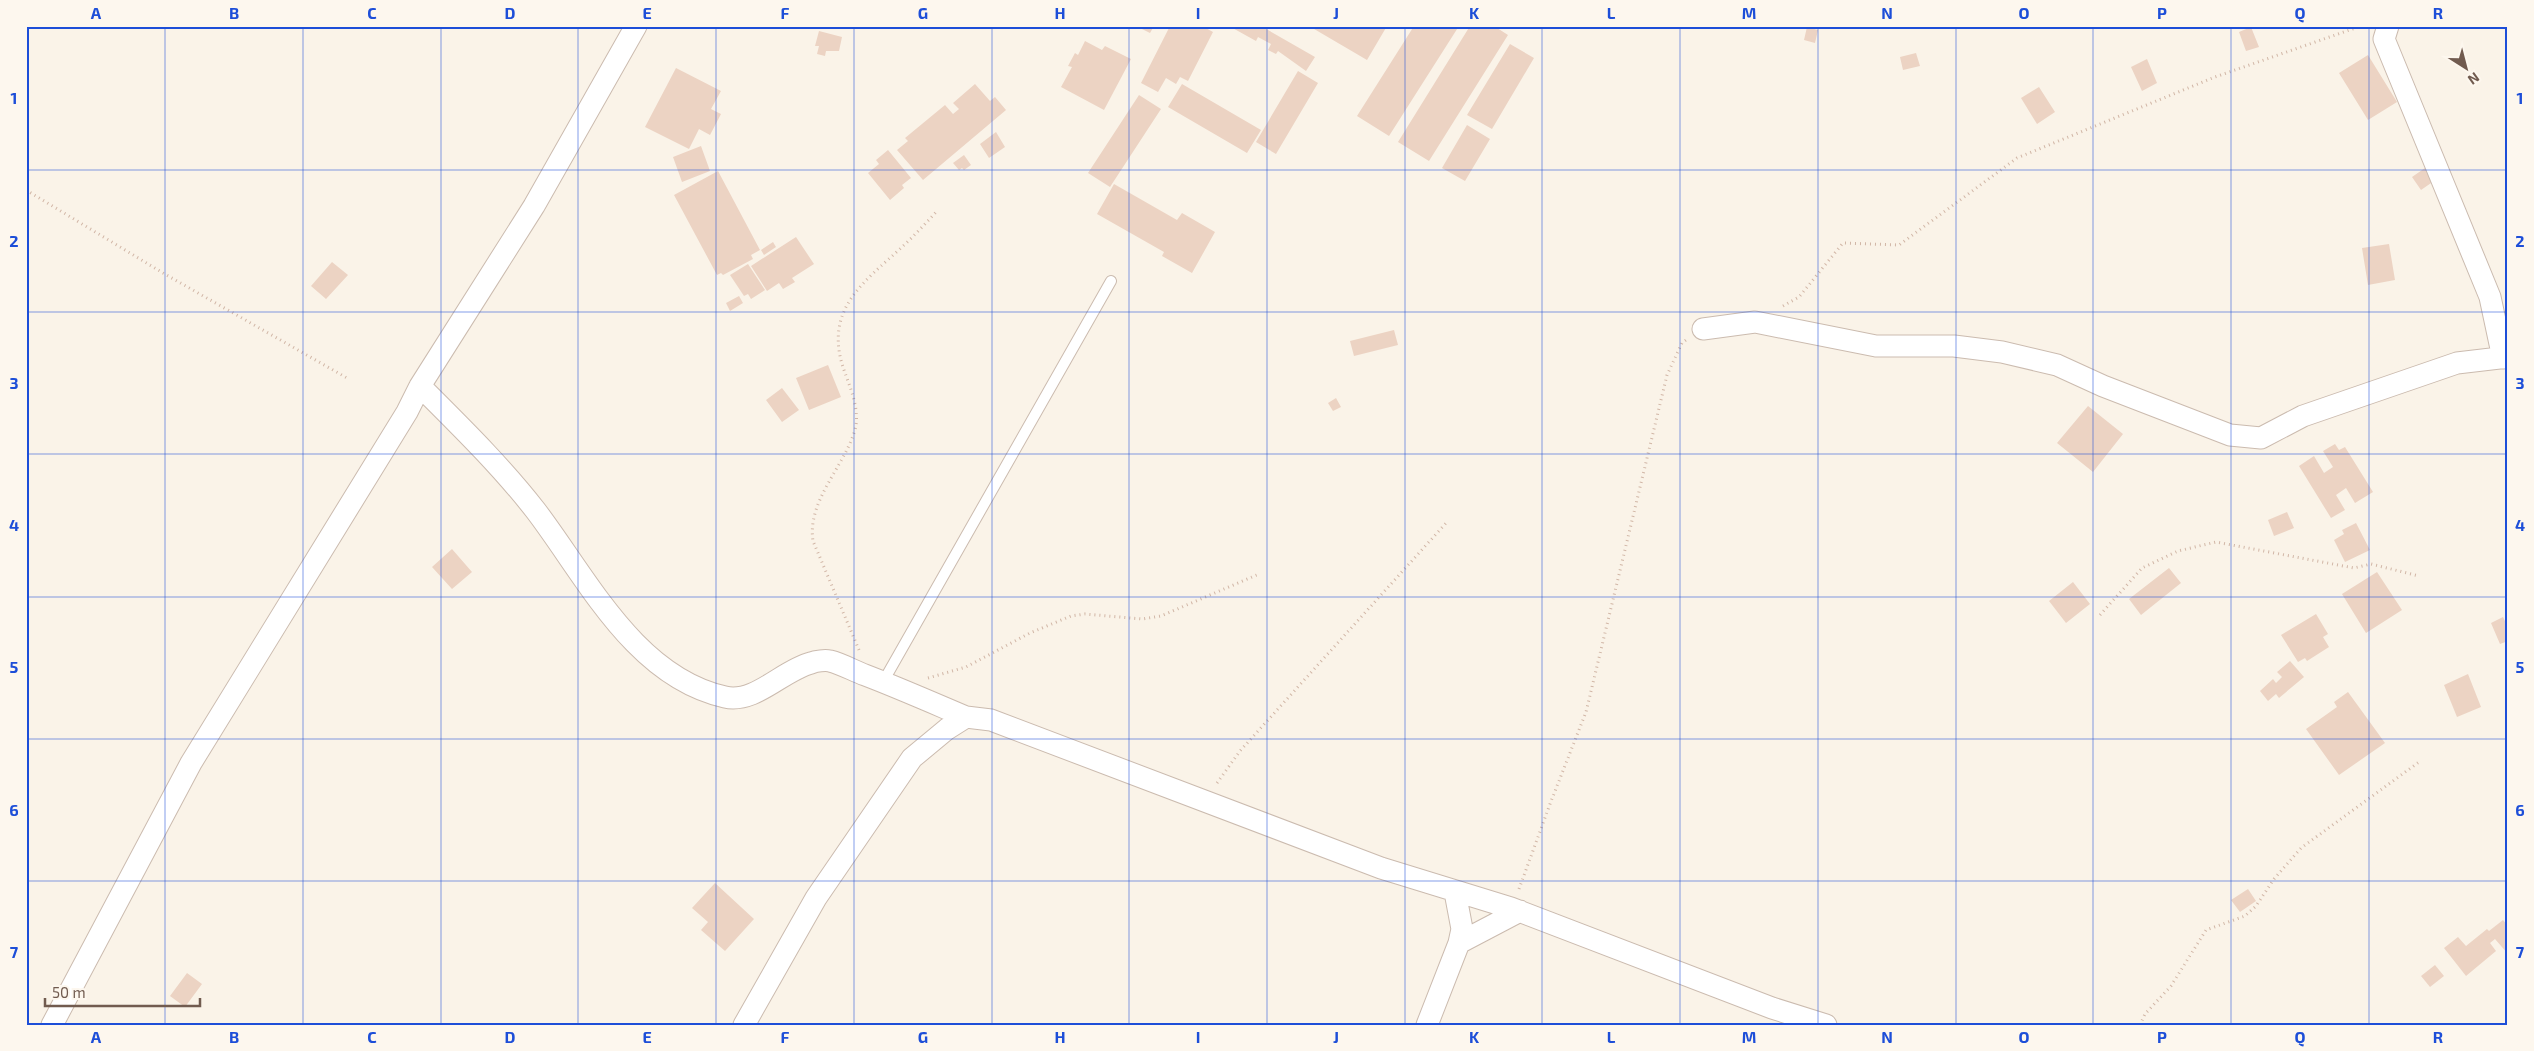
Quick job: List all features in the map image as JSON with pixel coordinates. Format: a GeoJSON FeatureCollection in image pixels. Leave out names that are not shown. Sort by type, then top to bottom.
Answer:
{"type":"FeatureCollection","features":[{"type":"Feature","properties":{"kind":"street"},"geometry":{"type":"LineString","coordinates":[[52,1025],[191,763],[407,412],[420,386],[534,206],[636,26]]}},
{"type":"Feature","properties":{"kind":"street"},"geometry":{"type":"LineString","coordinates":[[1704,329],[1755,322],[1876,346],[1954,346],[2002,352],[2057,365],[2103,386],[2230,436],[2261,438],[2303,416],[2457,363],[2506,357],[2490,297],[2384,39],[2388,26]]}},
{"type":"Feature","properties":{"kind":"street"},"geometry":{"type":"LineString","coordinates":[[420,386],[478,443],[536,510],[602,607],[664,670],[700,690],[727,698],[749,695],[786,673],[811,663],[828,661],[884,682],[966,718],[991,720],[1381,868],[1516,909],[1772,1008],[1826,1025]]}},
{"type":"Feature","properties":{"kind":"street"},"geometry":{"type":"LineString","coordinates":[[744,1025],[816,898],[912,758],[947,729],[966,718]]}},
{"type":"Feature","properties":{"kind":"street"},"geometry":{"type":"LineString","coordinates":[[1427,1025],[1459,944],[1462,929],[1455,892]]}},
{"type":"Feature","properties":{"kind":"street"},"geometry":{"type":"LineString","coordinates":[[1459,944],[1516,909]]}},
{"type":"Feature","properties":{"kind":"lane"},"geometry":{"type":"LineString","coordinates":[[884,682],[1111,281]]}},
{"type":"Feature","properties":{"kind":"path"},"geometry":{"type":"LineString","coordinates":[[1755,322],[1799,297],[1843,243],[1899,245],[2017,158],[2215,77],[2361,26]]}},
{"type":"Feature","properties":{"kind":"path"},"geometry":{"type":"LineString","coordinates":[[26,190],[164,273],[347,378]]}},
{"type":"Feature","properties":{"kind":"path"},"geometry":{"type":"LineString","coordinates":[[938,210],[910,241],[858,288],[842,314],[838,333],[838,351],[858,417],[854,435],[826,489],[811,528],[813,541],[820,558],[884,682],[966,667],[1030,633],[1072,616],[1085,614],[1142,619],[1161,616],[1259,574]]}},
{"type":"Feature","properties":{"kind":"path"},"geometry":{"type":"LineString","coordinates":[[1516,909],[1586,712],[1667,375],[1682,343],[1704,329]]}},
{"type":"Feature","properties":{"kind":"path"},"geometry":{"type":"LineString","coordinates":[[1205,800],[1240,752],[1446,522]]}},
{"type":"Feature","properties":{"kind":"path"},"geometry":{"type":"LineString","coordinates":[[2100,615],[2142,568],[2178,551],[2216,542],[2354,568],[2371,564],[2420,576]]}},
{"type":"Feature","properties":{"kind":"path"},"geometry":{"type":"LineString","coordinates":[[2140,1025],[2145,1014],[2171,986],[2206,930],[2245,916],[2256,906],[2274,879],[2301,848],[2419,762]]}},
{"type":"Feature","properties":{"kind":"building"},"geometry":{"type":"Polygon","coordinates":[[[1136,26],[1154,26],[1150,33],[1136,26]]]}},
{"type":"Feature","properties":{"kind":"building"},"geometry":{"type":"Polygon","coordinates":[[[1170,26],[1202,26],[1213,32],[1188,81],[1180,77],[1176,84],[1166,78],[1158,92],[1141,83],[1170,26]]]}},
{"type":"Feature","properties":{"kind":"building"},"geometry":{"type":"Polygon","coordinates":[[[1229,26],[1261,26],[1315,57],[1306,71],[1278,51],[1276,54],[1268,50],[1271,44],[1258,37],[1256,41],[1229,26]]]}},
{"type":"Feature","properties":{"kind":"building"},"geometry":{"type":"Polygon","coordinates":[[[1309,26],[1387,26],[1367,60],[1309,26]]]}},
{"type":"Feature","properties":{"kind":"building"},"geometry":{"type":"Polygon","coordinates":[[[1414,26],[1459,26],[1389,136],[1357,116],[1414,26]]]}},
{"type":"Feature","properties":{"kind":"building"},"geometry":{"type":"Polygon","coordinates":[[[1470,26],[1494,26],[1508,35],[1429,161],[1398,142],[1470,26]]]}},
{"type":"Feature","properties":{"kind":"building"},"geometry":{"type":"Polygon","coordinates":[[[1807,27],[1818,30],[1815,43],[1804,40],[1807,27]]]}},
{"type":"Feature","properties":{"kind":"building"},"geometry":{"type":"Polygon","coordinates":[[[2251,27],[2259,47],[2246,51],[2239,32],[2251,27]]]}},
{"type":"Feature","properties":{"kind":"building"},"geometry":{"type":"Polygon","coordinates":[[[819,31],[842,37],[839,51],[826,51],[825,56],[817,54],[819,46],[815,46],[819,31]]]}},
{"type":"Feature","properties":{"kind":"building"},"geometry":{"type":"Polygon","coordinates":[[[1085,41],[1102,50],[1105,46],[1131,59],[1104,110],[1061,87],[1072,67],[1068,66],[1075,53],[1078,55],[1085,41]]]}},
{"type":"Feature","properties":{"kind":"building"},"geometry":{"type":"Polygon","coordinates":[[[1510,44],[1534,58],[1492,129],[1467,115],[1510,44]]]}},
{"type":"Feature","properties":{"kind":"building"},"geometry":{"type":"Polygon","coordinates":[[[1916,53],[1920,66],[1903,70],[1900,57],[1916,53]]]}},
{"type":"Feature","properties":{"kind":"building"},"geometry":{"type":"Polygon","coordinates":[[[2368,55],[2397,102],[2368,120],[2339,73],[2368,55]]]}},
{"type":"Feature","properties":{"kind":"building"},"geometry":{"type":"Polygon","coordinates":[[[2147,59],[2157,83],[2142,91],[2131,67],[2147,59]]]}},
{"type":"Feature","properties":{"kind":"building"},"geometry":{"type":"Polygon","coordinates":[[[676,68],[721,91],[711,109],[721,114],[710,135],[699,129],[689,149],[645,127],[676,68]]]}},
{"type":"Feature","properties":{"kind":"building"},"geometry":{"type":"Polygon","coordinates":[[[1298,71],[1318,83],[1276,154],[1256,142],[1298,71]]]}},
{"type":"Feature","properties":{"kind":"building"},"geometry":{"type":"Polygon","coordinates":[[[975,84],[990,101],[995,97],[1006,110],[923,180],[897,150],[908,141],[905,138],[945,105],[953,114],[959,109],[953,103],[975,84]]]}},
{"type":"Feature","properties":{"kind":"building"},"geometry":{"type":"Polygon","coordinates":[[[1182,84],[1261,130],[1247,153],[1168,107],[1182,84]]]}},
{"type":"Feature","properties":{"kind":"building"},"geometry":{"type":"Polygon","coordinates":[[[2039,87],[2055,112],[2037,124],[2021,98],[2039,87]]]}},
{"type":"Feature","properties":{"kind":"building"},"geometry":{"type":"Polygon","coordinates":[[[1139,95],[1161,109],[1110,187],[1088,173],[1139,95]]]}},
{"type":"Feature","properties":{"kind":"building"},"geometry":{"type":"Polygon","coordinates":[[[1467,125],[1490,139],[1465,181],[1442,168],[1467,125]]]}},
{"type":"Feature","properties":{"kind":"building"},"geometry":{"type":"Polygon","coordinates":[[[996,132],[1005,147],[989,158],[980,144],[996,132]]]}},
{"type":"Feature","properties":{"kind":"building"},"geometry":{"type":"Polygon","coordinates":[[[701,146],[710,171],[682,182],[673,157],[701,146]]]}},
{"type":"Feature","properties":{"kind":"building"},"geometry":{"type":"Polygon","coordinates":[[[888,150],[911,178],[902,185],[904,188],[890,200],[868,173],[879,164],[876,160],[888,150]]]}},
{"type":"Feature","properties":{"kind":"building"},"geometry":{"type":"Polygon","coordinates":[[[964,155],[971,165],[964,170],[962,168],[959,170],[953,163],[964,155]]]}},
{"type":"Feature","properties":{"kind":"building"},"geometry":{"type":"Polygon","coordinates":[[[2425,168],[2434,181],[2421,190],[2412,177],[2425,168]]]}},
{"type":"Feature","properties":{"kind":"building"},"geometry":{"type":"Polygon","coordinates":[[[718,171],[760,250],[751,255],[753,259],[723,275],[721,273],[717,275],[674,195],[718,171]]]}},
{"type":"Feature","properties":{"kind":"building"},"geometry":{"type":"Polygon","coordinates":[[[1114,184],[1177,220],[1182,213],[1215,232],[1192,273],[1162,256],[1164,252],[1097,214],[1114,184]]]}},
{"type":"Feature","properties":{"kind":"building"},"geometry":{"type":"Polygon","coordinates":[[[796,237],[814,264],[792,278],[795,282],[783,289],[779,283],[767,291],[751,266],[796,237]]]}},
{"type":"Feature","properties":{"kind":"building"},"geometry":{"type":"Polygon","coordinates":[[[773,242],[776,247],[764,255],[761,250],[773,242]]]}},
{"type":"Feature","properties":{"kind":"building"},"geometry":{"type":"Polygon","coordinates":[[[2389,244],[2395,280],[2368,285],[2362,248],[2389,244]]]}},
{"type":"Feature","properties":{"kind":"building"},"geometry":{"type":"Polygon","coordinates":[[[332,262],[348,275],[326,299],[311,286],[332,262]]]}},
{"type":"Feature","properties":{"kind":"building"},"geometry":{"type":"Polygon","coordinates":[[[748,264],[765,290],[751,299],[748,294],[744,296],[730,275],[748,264]]]}},
{"type":"Feature","properties":{"kind":"building"},"geometry":{"type":"Polygon","coordinates":[[[739,296],[743,303],[730,311],[726,303],[739,296]]]}},
{"type":"Feature","properties":{"kind":"building"},"geometry":{"type":"Polygon","coordinates":[[[1394,330],[1398,345],[1354,356],[1350,341],[1394,330]]]}},
{"type":"Feature","properties":{"kind":"building"},"geometry":{"type":"Polygon","coordinates":[[[828,365],[841,397],[809,410],[796,378],[828,365]]]}},
{"type":"Feature","properties":{"kind":"building"},"geometry":{"type":"Polygon","coordinates":[[[782,388],[799,410],[782,422],[766,400],[782,388]]]}},
{"type":"Feature","properties":{"kind":"building"},"geometry":{"type":"Polygon","coordinates":[[[1336,398],[1341,407],[1333,411],[1328,403],[1336,398]]]}},
{"type":"Feature","properties":{"kind":"building"},"geometry":{"type":"Polygon","coordinates":[[[2088,406],[2123,434],[2093,472],[2057,443],[2088,406]]]}},
{"type":"Feature","properties":{"kind":"building"},"geometry":{"type":"Polygon","coordinates":[[[2335,444],[2339,450],[2345,447],[2373,492],[2355,503],[2346,488],[2336,495],[2345,510],[2331,518],[2299,466],[2314,456],[2324,473],[2333,467],[2323,451],[2335,444]]]}},
{"type":"Feature","properties":{"kind":"building"},"geometry":{"type":"Polygon","coordinates":[[[2287,512],[2294,528],[2274,536],[2268,520],[2287,512]]]}},
{"type":"Feature","properties":{"kind":"building"},"geometry":{"type":"Polygon","coordinates":[[[2356,523],[2370,550],[2345,562],[2334,540],[2344,534],[2342,530],[2356,523]]]}},
{"type":"Feature","properties":{"kind":"building"},"geometry":{"type":"Polygon","coordinates":[[[452,549],[472,572],[452,589],[432,567],[452,549]]]}},
{"type":"Feature","properties":{"kind":"building"},"geometry":{"type":"Polygon","coordinates":[[[2169,568],[2181,583],[2141,615],[2129,599],[2169,568]]]}},
{"type":"Feature","properties":{"kind":"building"},"geometry":{"type":"Polygon","coordinates":[[[2377,572],[2402,610],[2366,633],[2342,594],[2377,572]]]}},
{"type":"Feature","properties":{"kind":"building"},"geometry":{"type":"Polygon","coordinates":[[[2073,582],[2090,604],[2066,623],[2049,601],[2073,582]]]}},
{"type":"Feature","properties":{"kind":"building"},"geometry":{"type":"Polygon","coordinates":[[[2316,614],[2328,634],[2323,637],[2329,647],[2307,661],[2305,658],[2298,662],[2281,635],[2316,614]]]}},
{"type":"Feature","properties":{"kind":"building"},"geometry":{"type":"Polygon","coordinates":[[[2503,617],[2508,627],[2508,641],[2500,644],[2491,623],[2503,617]]]}},
{"type":"Feature","properties":{"kind":"building"},"geometry":{"type":"Polygon","coordinates":[[[2290,661],[2304,677],[2279,698],[2276,694],[2268,701],[2260,691],[2273,679],[2276,683],[2282,677],[2277,672],[2290,661]]]}},
{"type":"Feature","properties":{"kind":"building"},"geometry":{"type":"Polygon","coordinates":[[[2468,674],[2481,707],[2457,717],[2444,685],[2468,674]]]}},
{"type":"Feature","properties":{"kind":"building"},"geometry":{"type":"Polygon","coordinates":[[[2348,692],[2385,743],[2339,775],[2306,729],[2337,707],[2334,702],[2348,692]]]}},
{"type":"Feature","properties":{"kind":"building"},"geometry":{"type":"Polygon","coordinates":[[[715,883],[754,919],[725,951],[701,930],[708,922],[692,908],[715,883]]]}},
{"type":"Feature","properties":{"kind":"building"},"geometry":{"type":"Polygon","coordinates":[[[2248,889],[2256,901],[2240,912],[2231,900],[2248,889]]]}},
{"type":"Feature","properties":{"kind":"building"},"geometry":{"type":"Polygon","coordinates":[[[2503,920],[2508,926],[2508,954],[2495,939],[2490,943],[2496,951],[2466,976],[2444,948],[2458,937],[2466,946],[2487,929],[2489,931],[2503,920]]]}},
{"type":"Feature","properties":{"kind":"building"},"geometry":{"type":"Polygon","coordinates":[[[2435,965],[2444,976],[2430,987],[2421,976],[2435,965]]]}},
{"type":"Feature","properties":{"kind":"building"},"geometry":{"type":"Polygon","coordinates":[[[187,973],[202,984],[185,1007],[170,996],[187,973]]]}}]}
